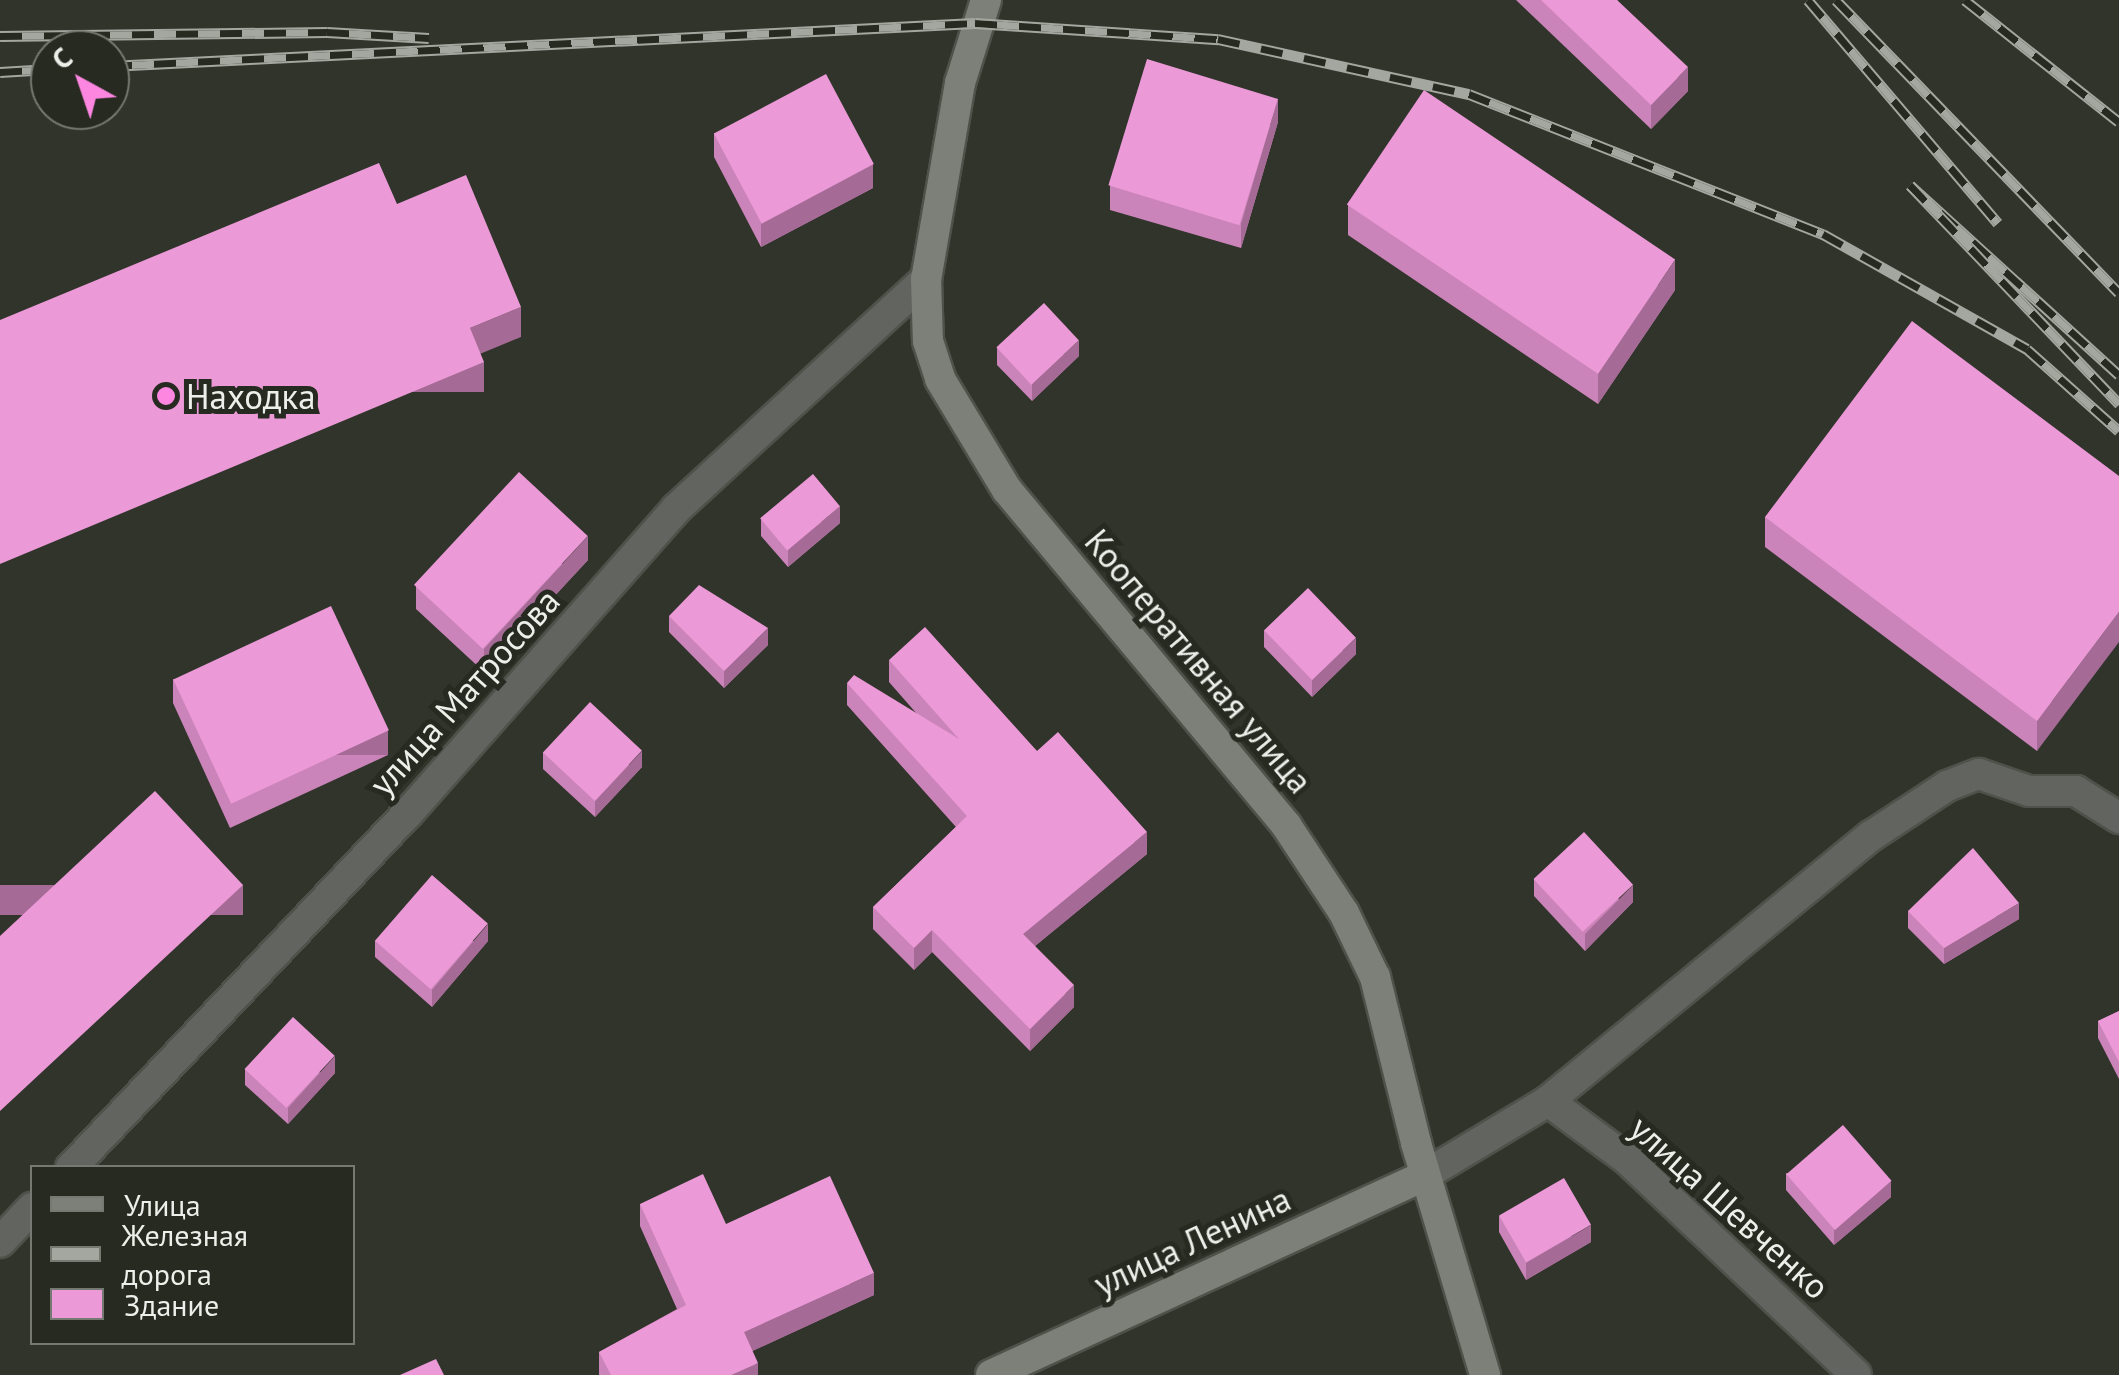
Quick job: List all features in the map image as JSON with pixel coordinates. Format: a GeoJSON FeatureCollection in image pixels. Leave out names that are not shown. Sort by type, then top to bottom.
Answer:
{"type":"FeatureCollection","features":[{"type":"Feature","properties":{"kind":"main road","name":"Кооперативная улица"},"geometry":{"type":"LineString","coordinates":[[986,0],[960,83],[926,279],[928,340],[940,379],[1008,490],[1286,825],[1344,913],[1375,977],[1425,1175],[1485,1375]]}},
{"type":"Feature","properties":{"kind":"main road","name":"улица Ленина"},"geometry":{"type":"LineString","coordinates":[[991,1375],[1425,1175]]}},
{"type":"Feature","properties":{"kind":"street","name":"улица Матросова"},"geometry":{"type":"LineString","coordinates":[[74,1165],[410,811],[676,509],[926,279]]}},
{"type":"Feature","properties":{"kind":"street"},"geometry":{"type":"LineString","coordinates":[[1425,1175],[1548,1101],[1871,836],[1947,786],[1979,774],[2029,792],[2076,791],[2119,818]]}},
{"type":"Feature","properties":{"kind":"street","name":"улица Шевченко"},"geometry":{"type":"LineString","coordinates":[[1548,1101],[1628,1160],[1856,1375]]}},
{"type":"Feature","properties":{"kind":"street"},"geometry":{"type":"LineString","coordinates":[[0,1242],[30,1210]]}},
{"type":"Feature","properties":{"kind":"building"},"geometry":{"type":"Polygon","coordinates":[[[1541,0],[1617,0],[1688,67],[1651,105],[1541,0]]]}},
{"type":"Feature","properties":{"kind":"building"},"geometry":{"type":"Polygon","coordinates":[[[1147,59],[1278,99],[1239,225],[1108,185],[1147,59]]]}},
{"type":"Feature","properties":{"kind":"building"},"geometry":{"type":"Polygon","coordinates":[[[826,74],[874,164],[762,224],[714,134],[826,74]]]}},
{"type":"Feature","properties":{"kind":"building"},"geometry":{"type":"Polygon","coordinates":[[[1424,90],[1675,259],[1598,374],[1347,204],[1424,90]]]}},
{"type":"Feature","properties":{"kind":"building"},"geometry":{"type":"Polygon","coordinates":[[[379,163],[397,204],[466,175],[521,307],[470,328],[484,362],[0,564],[0,320],[379,163]]]}},
{"type":"Feature","properties":{"kind":"building"},"geometry":{"type":"Polygon","coordinates":[[[1044,303],[1079,340],[1031,385],[996,347],[1044,303]]]}},
{"type":"Feature","properties":{"kind":"building"},"geometry":{"type":"Polygon","coordinates":[[[1912,321],[2119,476],[2119,612],[2037,721],[1765,517],[1912,321]]]}},
{"type":"Feature","properties":{"kind":"building"},"geometry":{"type":"Polygon","coordinates":[[[519,472],[588,536],[483,649],[414,585],[519,472]]]}},
{"type":"Feature","properties":{"kind":"building"},"geometry":{"type":"Polygon","coordinates":[[[813,474],[840,506],[787,551],[760,518],[813,474]]]}},
{"type":"Feature","properties":{"kind":"building"},"geometry":{"type":"Polygon","coordinates":[[[699,585],[768,628],[724,671],[669,616],[699,585]]]}},
{"type":"Feature","properties":{"kind":"building"},"geometry":{"type":"Polygon","coordinates":[[[1308,588],[1356,638],[1312,680],[1264,630],[1308,588]]]}},
{"type":"Feature","properties":{"kind":"building"},"geometry":{"type":"Polygon","coordinates":[[[331,606],[389,730],[231,804],[173,680],[331,606]]]}},
{"type":"Feature","properties":{"kind":"building"},"geometry":{"type":"Polygon","coordinates":[[[925,627],[1037,751],[1058,732],[1147,832],[1023,934],[1074,985],[1030,1029],[932,930],[914,948],[873,907],[967,816],[847,683],[854,675],[959,739],[889,660],[925,627]]]}},
{"type":"Feature","properties":{"kind":"building"},"geometry":{"type":"Polygon","coordinates":[[[590,702],[642,750],[595,801],[543,752],[590,702]]]}},
{"type":"Feature","properties":{"kind":"building"},"geometry":{"type":"Polygon","coordinates":[[[155,791],[243,885],[0,1111],[0,936],[155,791]]]}},
{"type":"Feature","properties":{"kind":"building"},"geometry":{"type":"Polygon","coordinates":[[[1584,832],[1633,885],[1583,932],[1534,879],[1584,832]]]}},
{"type":"Feature","properties":{"kind":"building"},"geometry":{"type":"Polygon","coordinates":[[[1973,848],[2019,903],[1944,948],[1908,911],[1973,848]]]}},
{"type":"Feature","properties":{"kind":"building"},"geometry":{"type":"Polygon","coordinates":[[[432,875],[488,924],[431,989],[375,941],[432,875]]]}},
{"type":"Feature","properties":{"kind":"building"},"geometry":{"type":"Polygon","coordinates":[[[2119,1011],[2119,1062],[2098,1021],[2119,1011]]]}},
{"type":"Feature","properties":{"kind":"building"},"geometry":{"type":"Polygon","coordinates":[[[293,1017],[335,1056],[286,1108],[245,1069],[293,1017]]]}},
{"type":"Feature","properties":{"kind":"building"},"geometry":{"type":"Polygon","coordinates":[[[1843,1125],[1892,1181],[1835,1230],[1786,1174],[1843,1125]]]}},
{"type":"Feature","properties":{"kind":"building"},"geometry":{"type":"Polygon","coordinates":[[[703,1174],[726,1224],[830,1176],[874,1273],[744,1332],[758,1363],[731,1375],[611,1375],[599,1352],[686,1305],[640,1204],[703,1174]]]}},
{"type":"Feature","properties":{"kind":"building"},"geometry":{"type":"Polygon","coordinates":[[[1564,1178],[1591,1225],[1526,1262],[1499,1216],[1564,1178]]]}},
{"type":"Feature","properties":{"kind":"building"},"geometry":{"type":"Polygon","coordinates":[[[436,1359],[444,1375],[400,1375],[436,1359]]]}},
{"type":"Feature","properties":{"kind":"railway"},"geometry":{"type":"LineString","coordinates":[[1808,0],[1998,223]]}},
{"type":"Feature","properties":{"kind":"railway"},"geometry":{"type":"LineString","coordinates":[[1836,0],[2119,293]]}},
{"type":"Feature","properties":{"kind":"railway"},"geometry":{"type":"LineString","coordinates":[[1965,0],[2119,122]]}},
{"type":"Feature","properties":{"kind":"railway"},"geometry":{"type":"LineString","coordinates":[[130,65],[975,23],[1218,39],[1469,94],[1823,234],[2027,349],[2119,431]]}},
{"type":"Feature","properties":{"kind":"railway"},"geometry":{"type":"LineString","coordinates":[[0,36],[327,32],[429,38]]}},
{"type":"Feature","properties":{"kind":"railway"},"geometry":{"type":"LineString","coordinates":[[0,72],[30,70]]}},
{"type":"Feature","properties":{"kind":"railway"},"geometry":{"type":"LineString","coordinates":[[2119,375],[1910,185],[2119,404]]}},
{"type":"Feature","properties":{"kind":"place","name":"Находка"},"geometry":{"type":"Point","coordinates":[166,396]}}]}
